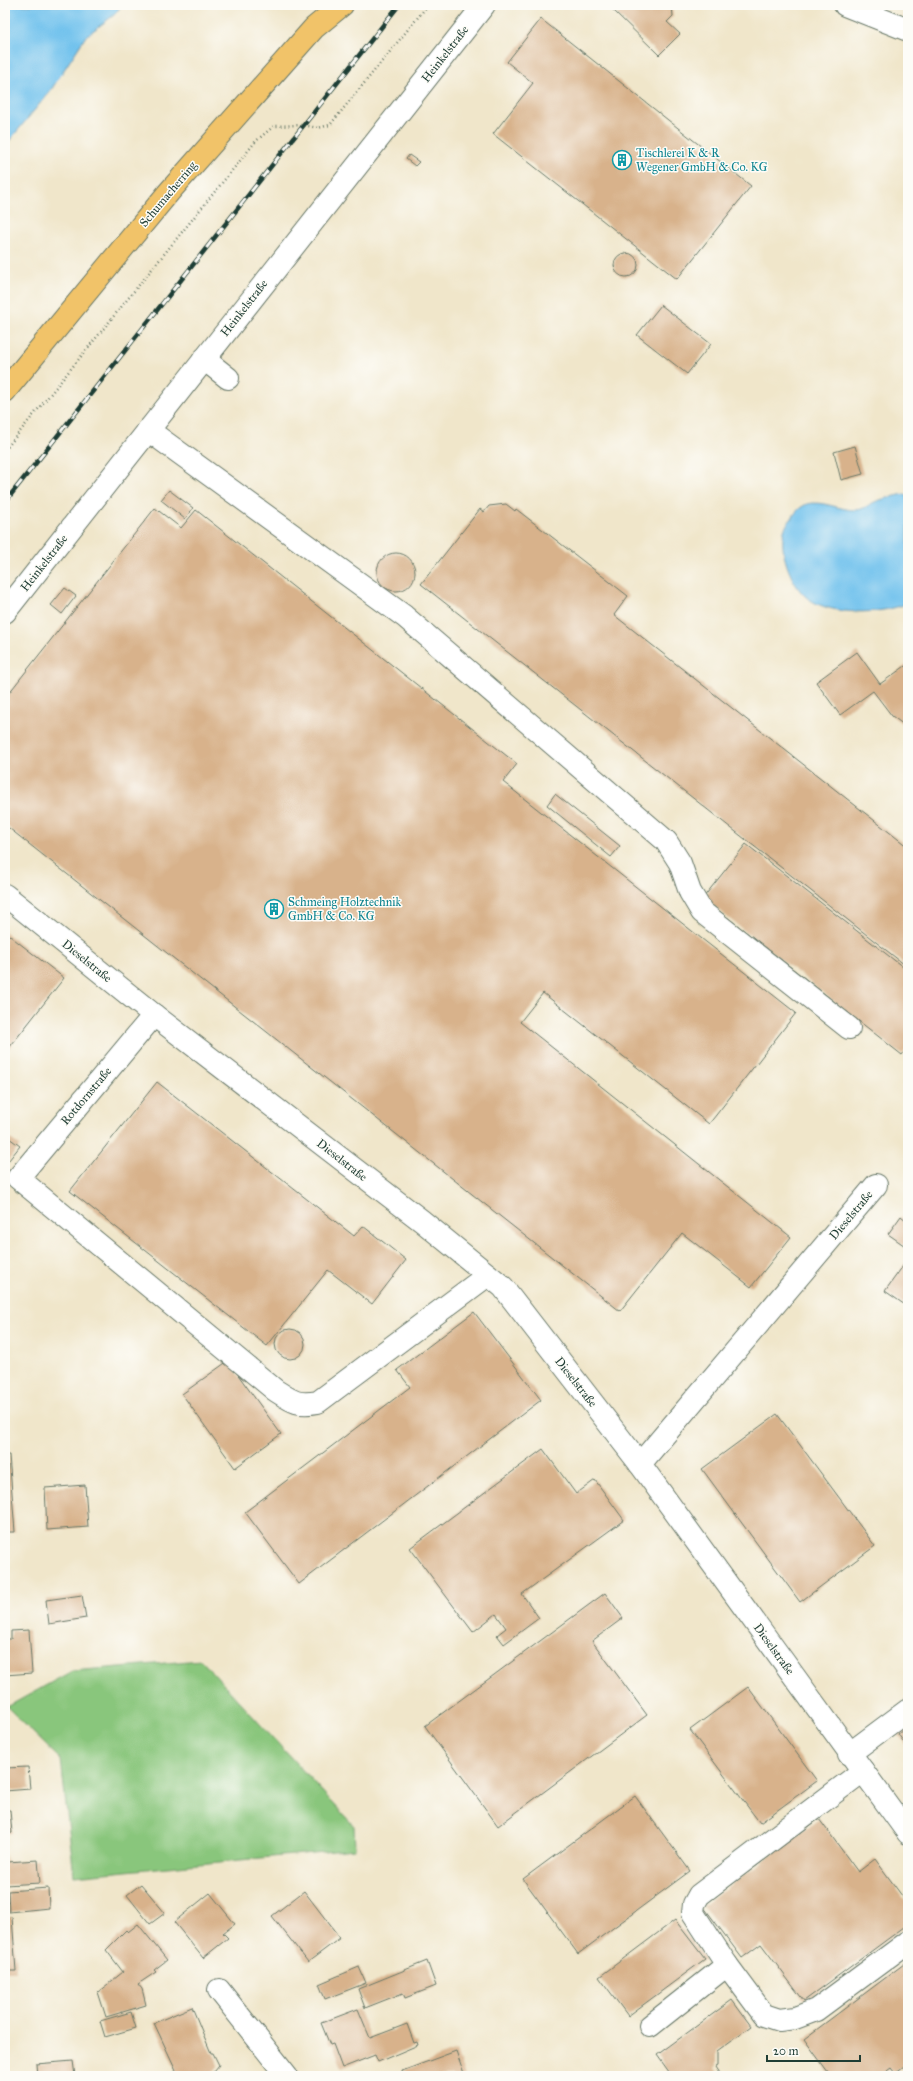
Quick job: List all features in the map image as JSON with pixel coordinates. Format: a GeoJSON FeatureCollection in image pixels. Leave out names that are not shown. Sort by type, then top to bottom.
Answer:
{"type":"FeatureCollection","features":[{"type":"Feature","properties":{"kind":"main road","name":"Schumacherring"},"geometry":{"type":"LineString","coordinates":[[5,391],[169,192],[314,28],[342,5]]}},
{"type":"Feature","properties":{"kind":"street","name":"Heinkelstraße"},"geometry":{"type":"LineString","coordinates":[[5,612],[484,5]]}},
{"type":"Feature","properties":{"kind":"street"},"geometry":{"type":"LineString","coordinates":[[845,5],[908,30]]}},
{"type":"Feature","properties":{"kind":"street"},"geometry":{"type":"LineString","coordinates":[[204,359],[228,378]]}},
{"type":"Feature","properties":{"kind":"street"},"geometry":{"type":"LineString","coordinates":[[148,430],[404,616],[666,841],[680,863],[690,892],[702,912],[849,1028]]}},
{"type":"Feature","properties":{"kind":"street","name":"Dieselstraße"},"geometry":{"type":"LineString","coordinates":[[5,895],[154,1014],[415,1216],[503,1287],[640,1464],[849,1754],[908,1833]]}},
{"type":"Feature","properties":{"kind":"street","name":"Rotdornstraße"},"geometry":{"type":"LineString","coordinates":[[154,1014],[18,1178],[275,1390],[291,1400],[305,1405],[318,1402],[488,1275]]}},
{"type":"Feature","properties":{"kind":"street","name":"Dieselstraße"},"geometry":{"type":"LineString","coordinates":[[640,1464],[876,1185]]}},
{"type":"Feature","properties":{"kind":"street"},"geometry":{"type":"LineString","coordinates":[[849,1754],[908,1710]]}},
{"type":"Feature","properties":{"kind":"street"},"geometry":{"type":"LineString","coordinates":[[863,1771],[699,1895],[694,1904],[693,1913],[727,1965],[764,2015],[779,2020],[795,2018],[816,2010],[908,1942]]}},
{"type":"Feature","properties":{"kind":"street"},"geometry":{"type":"LineString","coordinates":[[650,2026],[727,1965]]}},
{"type":"Feature","properties":{"kind":"street"},"geometry":{"type":"LineString","coordinates":[[220,1990],[287,2076]]}},
{"type":"Feature","properties":{"kind":"path"},"geometry":{"type":"LineString","coordinates":[[5,450],[256,141],[274,126],[303,126],[318,128],[330,125],[428,5]]}},
{"type":"Feature","properties":{"kind":"green space"},"geometry":{"type":"Polygon","coordinates":[[[201,1660],[354,1826],[355,1849],[74,1876],[61,1760],[7,1707],[72,1671],[201,1660]]]}},
{"type":"Feature","properties":{"kind":"water"},"geometry":{"type":"Polygon","coordinates":[[[5,5],[122,5],[114,15],[86,36],[51,90],[5,146],[5,5]]]}},
{"type":"Feature","properties":{"kind":"water"},"geometry":{"type":"Polygon","coordinates":[[[904,494],[908,495],[908,603],[884,610],[854,612],[826,607],[814,602],[804,595],[790,574],[784,556],[783,547],[783,539],[787,524],[798,510],[807,504],[819,503],[849,510],[858,510],[877,501],[904,494]]]}},
{"type":"Feature","properties":{"kind":"building"},"geometry":{"type":"Polygon","coordinates":[[[672,5],[673,16],[667,22],[680,34],[659,55],[609,6],[672,5]]]}},
{"type":"Feature","properties":{"kind":"building","name":"Tischlerei K & R Wegener GmbH & Co. KG"},"geometry":{"type":"Polygon","coordinates":[[[541,19],[751,186],[677,279],[493,134],[533,83],[507,62],[541,19]]]}},
{"type":"Feature","properties":{"kind":"building"},"geometry":{"type":"Polygon","coordinates":[[[409,155],[419,162],[415,166],[406,159],[409,155]]]}},
{"type":"Feature","properties":{"kind":"building"},"geometry":{"type":"Polygon","coordinates":[[[626,253],[635,256],[638,265],[635,274],[626,277],[617,274],[614,265],[617,256],[626,253]]]}},
{"type":"Feature","properties":{"kind":"building"},"geometry":{"type":"Polygon","coordinates":[[[661,305],[711,344],[687,374],[637,335],[661,305]]]}},
{"type":"Feature","properties":{"kind":"building"},"geometry":{"type":"Polygon","coordinates":[[[855,446],[863,474],[841,480],[834,452],[855,446]]]}},
{"type":"Feature","properties":{"kind":"building"},"geometry":{"type":"Polygon","coordinates":[[[169,490],[193,508],[185,519],[161,500],[169,490]]]}},
{"type":"Feature","properties":{"kind":"building"},"geometry":{"type":"Polygon","coordinates":[[[506,504],[515,511],[516,509],[628,596],[614,615],[908,847],[908,961],[905,965],[421,584],[480,509],[484,512],[489,506],[506,504]]]}},
{"type":"Feature","properties":{"kind":"building"},"geometry":{"type":"Polygon","coordinates":[[[155,508],[181,528],[196,510],[517,764],[503,782],[796,1013],[709,1124],[543,993],[520,1022],[791,1237],[751,1287],[682,1233],[620,1311],[5,825],[5,698],[155,508]]]}},
{"type":"Feature","properties":{"kind":"building"},"geometry":{"type":"Polygon","coordinates":[[[392,553],[400,553],[410,558],[414,565],[414,579],[410,586],[400,591],[392,591],[382,586],[380,583],[377,576],[377,568],[382,558],[385,556],[392,553]]]}},
{"type":"Feature","properties":{"kind":"building"},"geometry":{"type":"Polygon","coordinates":[[[65,588],[76,596],[62,614],[51,605],[65,588]]]}},
{"type":"Feature","properties":{"kind":"building"},"geometry":{"type":"Polygon","coordinates":[[[857,652],[880,684],[908,664],[908,728],[892,716],[873,691],[840,715],[816,682],[857,652]]]}},
{"type":"Feature","properties":{"kind":"building"},"geometry":{"type":"Polygon","coordinates":[[[555,794],[620,846],[611,857],[547,805],[555,794]]]}},
{"type":"Feature","properties":{"kind":"building"},"geometry":{"type":"Polygon","coordinates":[[[746,844],[908,971],[908,1047],[902,1055],[703,898],[746,844]]]}},
{"type":"Feature","properties":{"kind":"building"},"geometry":{"type":"Polygon","coordinates":[[[5,932],[64,978],[5,1053],[5,932]]]}},
{"type":"Feature","properties":{"kind":"building"},"geometry":{"type":"Polygon","coordinates":[[[157,1082],[354,1236],[363,1226],[406,1260],[372,1304],[328,1270],[267,1346],[70,1191],[157,1082]]]}},
{"type":"Feature","properties":{"kind":"building"},"geometry":{"type":"Polygon","coordinates":[[[5,1135],[20,1146],[5,1165],[5,1135]]]}},
{"type":"Feature","properties":{"kind":"building"},"geometry":{"type":"Polygon","coordinates":[[[901,1216],[908,1222],[908,1248],[888,1234],[901,1216]]]}},
{"type":"Feature","properties":{"kind":"building"},"geometry":{"type":"Polygon","coordinates":[[[908,1259],[908,1307],[885,1291],[908,1259]]]}},
{"type":"Feature","properties":{"kind":"building"},"geometry":{"type":"Polygon","coordinates":[[[474,1312],[541,1400],[299,1584],[245,1512],[410,1387],[397,1370],[474,1312]]]}},
{"type":"Feature","properties":{"kind":"building"},"geometry":{"type":"Polygon","coordinates":[[[290,1329],[296,1330],[304,1338],[304,1350],[296,1358],[290,1359],[284,1358],[276,1350],[275,1344],[276,1338],[284,1330],[290,1329]]]}},
{"type":"Feature","properties":{"kind":"building"},"geometry":{"type":"Polygon","coordinates":[[[228,1361],[281,1434],[235,1468],[182,1394],[228,1361]]]}},
{"type":"Feature","properties":{"kind":"building"},"geometry":{"type":"Polygon","coordinates":[[[777,1414],[875,1546],[800,1602],[702,1469],[777,1414]]]}},
{"type":"Feature","properties":{"kind":"building"},"geometry":{"type":"Polygon","coordinates":[[[543,1449],[576,1494],[595,1480],[624,1520],[522,1594],[539,1618],[504,1644],[497,1635],[506,1628],[496,1614],[473,1632],[410,1548],[543,1449]]]}},
{"type":"Feature","properties":{"kind":"building"},"geometry":{"type":"Polygon","coordinates":[[[5,1455],[9,1455],[15,1532],[5,1532],[5,1455]]]}},
{"type":"Feature","properties":{"kind":"building"},"geometry":{"type":"Polygon","coordinates":[[[85,1485],[88,1527],[47,1530],[45,1488],[85,1485]]]}},
{"type":"Feature","properties":{"kind":"building"},"geometry":{"type":"Polygon","coordinates":[[[605,1593],[623,1618],[592,1641],[647,1715],[498,1826],[425,1726],[605,1593]]]}},
{"type":"Feature","properties":{"kind":"building"},"geometry":{"type":"Polygon","coordinates":[[[82,1595],[86,1618],[49,1624],[46,1600],[82,1595]]]}},
{"type":"Feature","properties":{"kind":"building"},"geometry":{"type":"Polygon","coordinates":[[[29,1630],[32,1673],[5,1675],[5,1639],[11,1639],[11,1631],[29,1630]]]}},
{"type":"Feature","properties":{"kind":"building"},"geometry":{"type":"Polygon","coordinates":[[[748,1687],[817,1781],[760,1823],[690,1730],[748,1687]]]}},
{"type":"Feature","properties":{"kind":"building"},"geometry":{"type":"Polygon","coordinates":[[[908,1726],[908,1748],[898,1734],[908,1726]]]}},
{"type":"Feature","properties":{"kind":"building"},"geometry":{"type":"Polygon","coordinates":[[[28,1767],[30,1789],[5,1791],[5,1768],[28,1767]]]}},
{"type":"Feature","properties":{"kind":"building"},"geometry":{"type":"Polygon","coordinates":[[[635,1796],[690,1871],[578,1954],[523,1879],[635,1796]]]}},
{"type":"Feature","properties":{"kind":"building"},"geometry":{"type":"Polygon","coordinates":[[[5,1810],[10,1810],[12,1833],[5,1834],[5,1810]]]}},
{"type":"Feature","properties":{"kind":"building"},"geometry":{"type":"Polygon","coordinates":[[[819,1819],[858,1872],[875,1859],[908,1904],[908,1924],[804,2001],[761,1944],[742,1958],[703,1906],[819,1819]]]}},
{"type":"Feature","properties":{"kind":"building"},"geometry":{"type":"Polygon","coordinates":[[[5,1853],[7,1862],[38,1860],[40,1883],[5,1885],[5,1853]]]}},
{"type":"Feature","properties":{"kind":"building"},"geometry":{"type":"Polygon","coordinates":[[[141,1884],[165,1913],[150,1924],[127,1895],[141,1884]]]}},
{"type":"Feature","properties":{"kind":"building"},"geometry":{"type":"Polygon","coordinates":[[[48,1888],[49,1908],[9,1912],[8,1891],[48,1888]]]}},
{"type":"Feature","properties":{"kind":"building"},"geometry":{"type":"Polygon","coordinates":[[[304,1891],[340,1938],[308,1962],[272,1916],[304,1891]]]}},
{"type":"Feature","properties":{"kind":"building"},"geometry":{"type":"Polygon","coordinates":[[[210,1893],[235,1924],[223,1933],[228,1938],[203,1958],[174,1922],[210,1893]]]}},
{"type":"Feature","properties":{"kind":"building"},"geometry":{"type":"Polygon","coordinates":[[[12,1917],[16,1971],[5,1971],[5,1918],[12,1917]]]}},
{"type":"Feature","properties":{"kind":"building"},"geometry":{"type":"Polygon","coordinates":[[[675,1920],[705,1959],[628,2016],[599,1977],[675,1920]]]}},
{"type":"Feature","properties":{"kind":"building"},"geometry":{"type":"Polygon","coordinates":[[[138,1924],[167,1960],[154,1970],[156,1972],[138,1984],[142,1989],[146,2005],[106,2017],[98,1992],[123,1972],[106,1950],[126,1930],[128,1932],[138,1924]]]}},
{"type":"Feature","properties":{"kind":"building"},"geometry":{"type":"Polygon","coordinates":[[[427,1961],[436,1986],[405,1998],[403,1993],[365,2008],[358,1989],[427,1961]]]}},
{"type":"Feature","properties":{"kind":"building"},"geometry":{"type":"Polygon","coordinates":[[[908,1961],[908,2063],[895,2073],[891,2068],[880,2076],[831,2076],[804,2039],[908,1961]]]}},
{"type":"Feature","properties":{"kind":"building"},"geometry":{"type":"Polygon","coordinates":[[[359,1967],[366,1983],[325,1999],[319,1984],[359,1967]]]}},
{"type":"Feature","properties":{"kind":"building"},"geometry":{"type":"Polygon","coordinates":[[[732,2000],[751,2026],[717,2051],[717,2066],[715,2067],[721,2076],[672,2076],[657,2055],[732,2000]]]}},
{"type":"Feature","properties":{"kind":"building"},"geometry":{"type":"Polygon","coordinates":[[[192,2007],[211,2053],[213,2053],[219,2065],[210,2076],[171,2076],[176,2070],[154,2023],[192,2007]]]}},
{"type":"Feature","properties":{"kind":"building"},"geometry":{"type":"Polygon","coordinates":[[[358,2009],[370,2038],[407,2024],[414,2043],[417,2042],[418,2045],[378,2062],[375,2055],[342,2068],[333,2044],[330,2045],[321,2023],[358,2009]]]}},
{"type":"Feature","properties":{"kind":"building"},"geometry":{"type":"Polygon","coordinates":[[[131,2012],[136,2028],[105,2037],[100,2021],[131,2012]]]}},
{"type":"Feature","properties":{"kind":"building"},"geometry":{"type":"Polygon","coordinates":[[[456,2051],[465,2076],[403,2076],[402,2071],[456,2051]]]}},
{"type":"Feature","properties":{"kind":"building"},"geometry":{"type":"Polygon","coordinates":[[[73,2061],[75,2076],[37,2076],[36,2064],[73,2061]]]}},
{"type":"Feature","properties":{"kind":"railway"},"geometry":{"type":"LineString","coordinates":[[5,502],[399,5]]}},
{"type":"Feature","properties":{"kind":"place","name":"Tischlerei K & R Wegener GmbH & Co. KG"},"geometry":{"type":"Point","coordinates":[622,160]}},
{"type":"Feature","properties":{"kind":"place","name":"Schmeing Holztechnik GmbH & Co. KG"},"geometry":{"type":"Point","coordinates":[274,909]}}]}
